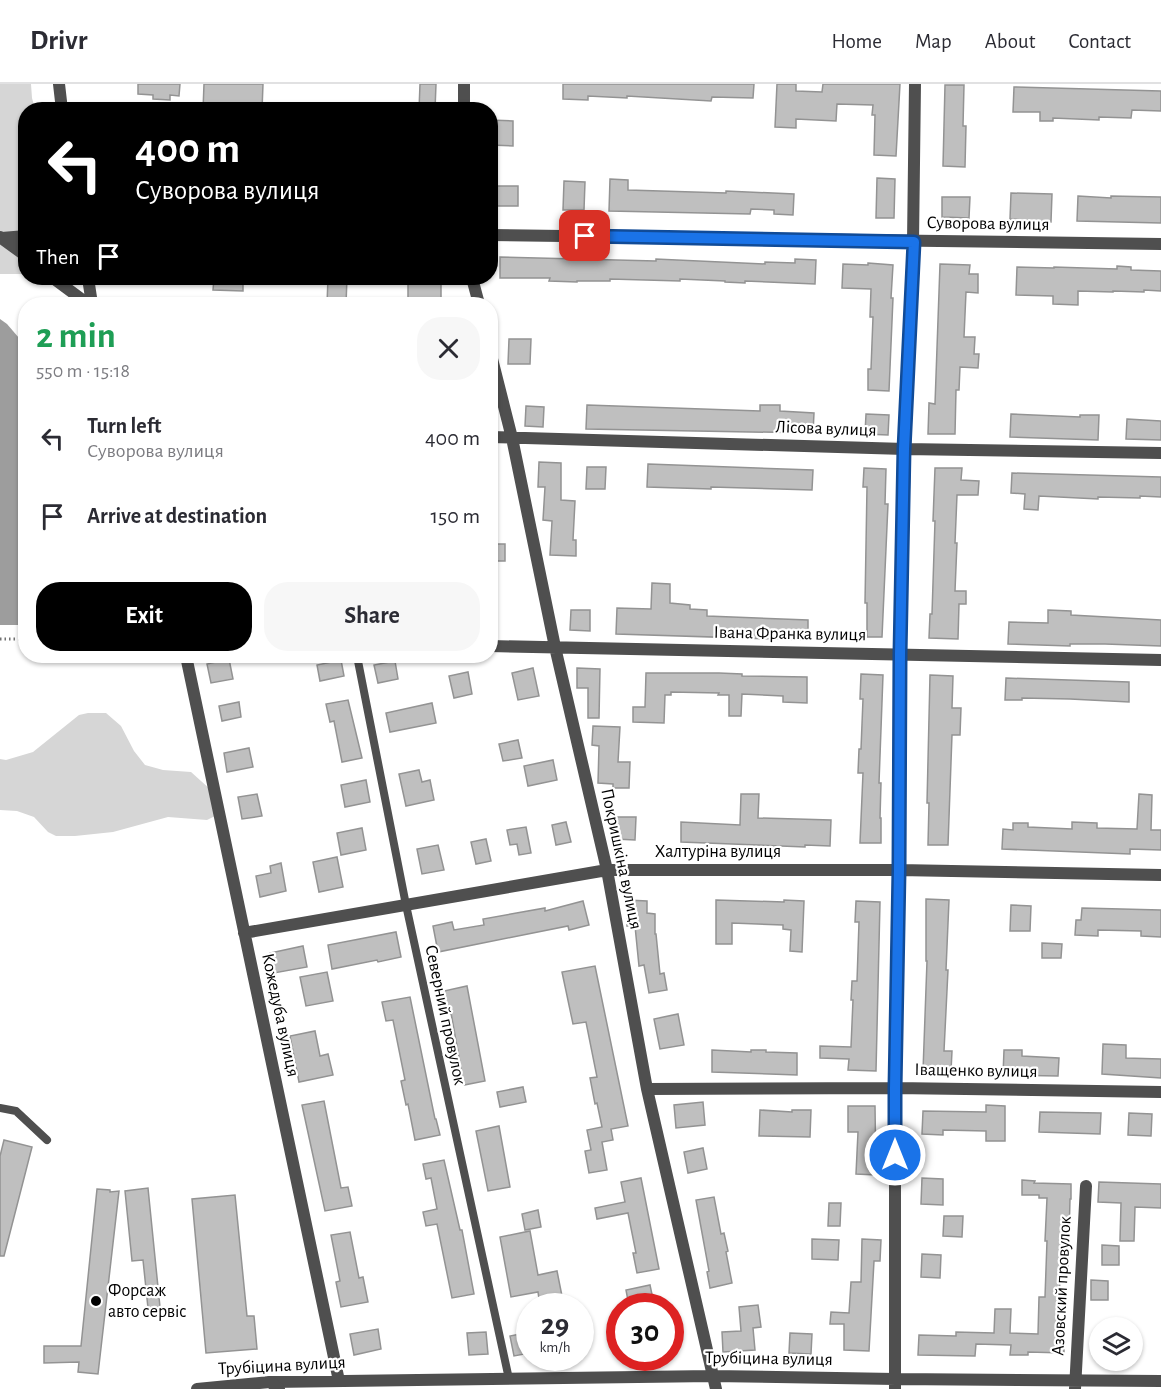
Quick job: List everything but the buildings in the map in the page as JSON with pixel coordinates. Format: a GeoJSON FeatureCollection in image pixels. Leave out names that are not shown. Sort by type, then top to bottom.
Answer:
{"type":"FeatureCollection","features":[{"type":"Feature","properties":{"kind":"street"},"geometry":{"type":"LineString","coordinates":[[58,84],[61,102]]}},
{"type":"Feature","properties":{"kind":"street"},"geometry":{"type":"LineString","coordinates":[[464,84],[464,102]]}},
{"type":"Feature","properties":{"kind":"street"},"geometry":{"type":"LineString","coordinates":[[895,1384],[895,1088],[900,654],[904,449],[914,242],[915,84]]}},
{"type":"Feature","properties":{"kind":"street","name":"Суворова вулиця"},"geometry":{"type":"LineString","coordinates":[[498,235],[1161,244]]}},
{"type":"Feature","properties":{"kind":"street"},"geometry":{"type":"LineString","coordinates":[[1,237],[18,236]]}},
{"type":"Feature","properties":{"kind":"street"},"geometry":{"type":"LineString","coordinates":[[1,237],[18,250]]}},
{"type":"Feature","properties":{"kind":"street"},"geometry":{"type":"LineString","coordinates":[[63,285],[80,297]]}},
{"type":"Feature","properties":{"kind":"street","name":"Покришкіна вулиця"},"geometry":{"type":"LineString","coordinates":[[498,383],[512,438],[555,647],[608,870],[647,1089],[716,1389]]}},
{"type":"Feature","properties":{"kind":"street","name":"Лісова вулиця"},"geometry":{"type":"LineString","coordinates":[[498,437],[904,449],[1161,453]]}},
{"type":"Feature","properties":{"kind":"street","name":"Івана Франка вулиця"},"geometry":{"type":"LineString","coordinates":[[498,646],[1161,660]]}},
{"type":"Feature","properties":{"kind":"street","name":"Кожедуба вулиця"},"geometry":{"type":"LineString","coordinates":[[187,663],[339,1381]]}},
{"type":"Feature","properties":{"kind":"street","name":"Халтуріна вулиця"},"geometry":{"type":"LineString","coordinates":[[244,933],[608,870],[899,870],[1161,875]]}},
{"type":"Feature","properties":{"kind":"street","name":"Іващенко вулиця"},"geometry":{"type":"LineString","coordinates":[[647,1089],[895,1088],[1161,1092]]}},
{"type":"Feature","properties":{"kind":"street","name":"Азовский провулок"},"geometry":{"type":"LineString","coordinates":[[1075,1385],[1086,1186]]}},
{"type":"Feature","properties":{"kind":"street","name":"Трубіцина вулиця"},"geometry":{"type":"LineString","coordinates":[[197,1389],[339,1381],[712,1376],[895,1384],[1075,1385],[1161,1381]]}},
{"type":"Feature","properties":{"kind":"lane","name":"Северний провулок"},"geometry":{"type":"LineString","coordinates":[[358,663],[406,905],[509,1379]]}},
{"type":"Feature","properties":{"kind":"lane"},"geometry":{"type":"LineString","coordinates":[[0,1108],[16,1111],[47,1140]]}},
{"type":"Feature","properties":{"kind":"path"},"geometry":{"type":"LineString","coordinates":[[0,639],[18,639]]}},
{"type":"Feature","properties":{"kind":"shaded area"},"geometry":{"type":"Polygon","coordinates":[[[0,84],[31,84],[33,102],[18,102],[18,274],[0,274],[0,84]]]}},
{"type":"Feature","properties":{"kind":"shaded area"},"geometry":{"type":"Polygon","coordinates":[[[0,319],[18,337],[18,625],[0,625],[0,319]]]}},
{"type":"Feature","properties":{"kind":"shaded area"},"geometry":{"type":"Polygon","coordinates":[[[106,713],[121,726],[134,751],[145,765],[163,770],[191,772],[211,790],[215,816],[207,820],[168,817],[113,832],[56,836],[48,832],[34,817],[17,811],[0,810],[0,759],[6,760],[33,752],[79,715],[106,713]]]}},
{"type":"Feature","properties":{"kind":"place","name":"Форсаж авто сервіс"},"geometry":{"type":"Point","coordinates":[96,1301]}},
{"type":"Feature","properties":{"kind":"route"},"geometry":{"type":"LineString","coordinates":[[585,236],[914,242],[904,449],[895,1155]]}}]}
